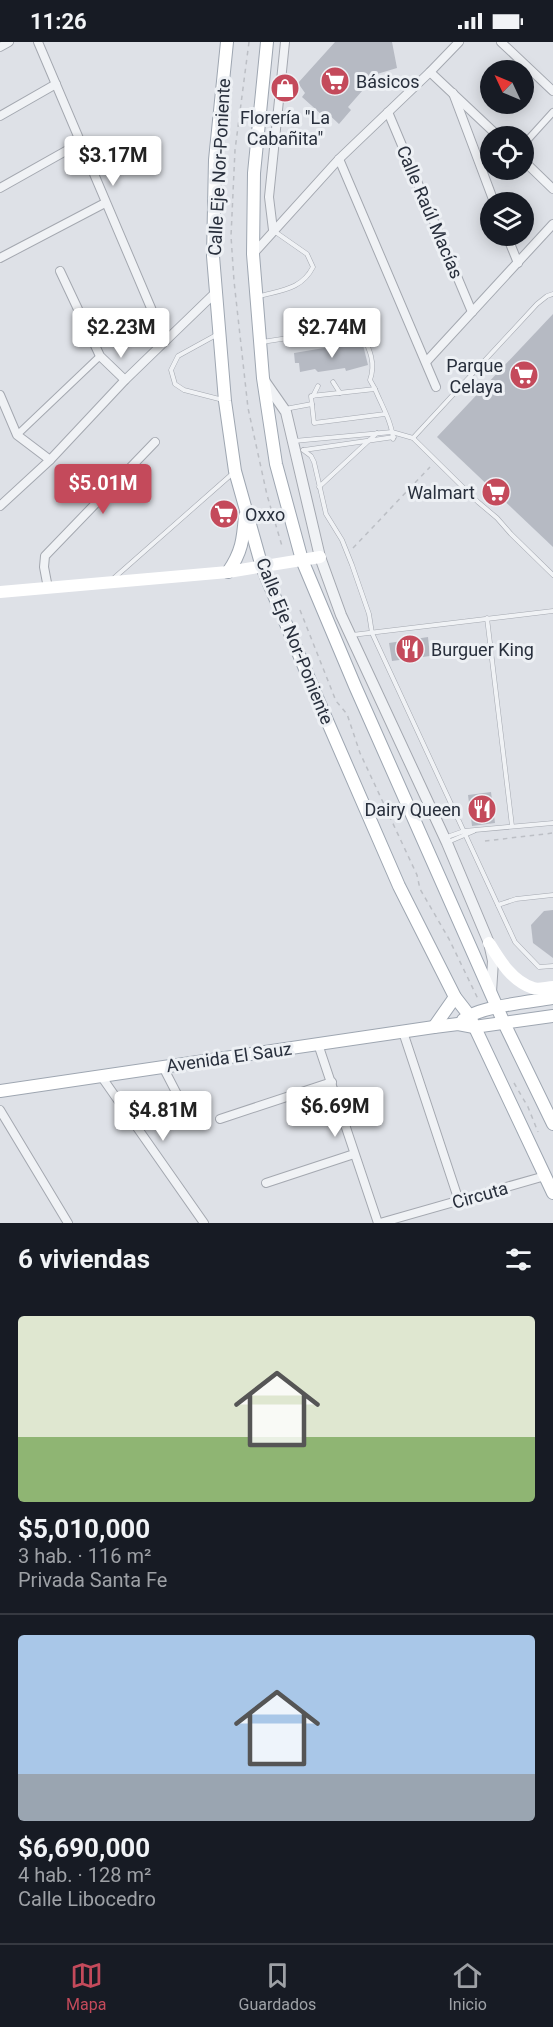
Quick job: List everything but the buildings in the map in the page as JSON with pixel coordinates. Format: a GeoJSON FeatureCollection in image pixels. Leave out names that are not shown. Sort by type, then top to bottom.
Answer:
{"type":"FeatureCollection","features":[{"type":"Feature","properties":{"kind":"main road","name":"Calle Eje Nor-Poniente"},"geometry":{"type":"LineString","coordinates":[[227,42],[215,160],[213,256],[215,293],[225,401],[235,471],[262,567],[399,886],[454,997],[469,1015],[553,1194]]}},
{"type":"Feature","properties":{"kind":"main road","name":"Calle Eje Nor-Poniente"},"geometry":{"type":"LineString","coordinates":[[267,42],[254,173],[253,254],[263,378],[276,464],[302,560],[504,1023],[553,1124]]}},
{"type":"Feature","properties":{"kind":"main road"},"geometry":{"type":"LineString","coordinates":[[228,572],[242,546],[246,509]]}},
{"type":"Feature","properties":{"kind":"main road"},"geometry":{"type":"LineString","coordinates":[[0,592],[228,572],[320,557]]}},
{"type":"Feature","properties":{"kind":"main road"},"geometry":{"type":"LineString","coordinates":[[489,943],[504,968],[519,980],[535,989],[553,987]]}},
{"type":"Feature","properties":{"kind":"main road"},"geometry":{"type":"LineString","coordinates":[[434,1027],[454,997]]}},
{"type":"Feature","properties":{"kind":"main road"},"geometry":{"type":"LineString","coordinates":[[458,1024],[469,1015],[498,1007],[553,998]]}},
{"type":"Feature","properties":{"kind":"main road","name":"Avenida El Sauz"},"geometry":{"type":"LineString","coordinates":[[0,1091],[434,1027],[458,1024],[474,1027],[553,1016]]}},
{"type":"Feature","properties":{"kind":"street"},"geometry":{"type":"LineString","coordinates":[[0,47],[9,42]]}},
{"type":"Feature","properties":{"kind":"street"},"geometry":{"type":"LineString","coordinates":[[38,42],[165,341]]}},
{"type":"Feature","properties":{"kind":"street"},"geometry":{"type":"LineString","coordinates":[[273,230],[269,197],[285,42]]}},
{"type":"Feature","properties":{"kind":"street"},"geometry":{"type":"LineString","coordinates":[[253,254],[339,159],[459,42]]}},
{"type":"Feature","properties":{"kind":"street"},"geometry":{"type":"LineString","coordinates":[[501,42],[553,92]]}},
{"type":"Feature","properties":{"kind":"street"},"geometry":{"type":"LineString","coordinates":[[430,72],[488,126]]}},
{"type":"Feature","properties":{"kind":"street"},"geometry":{"type":"LineString","coordinates":[[0,116],[56,84]]}},
{"type":"Feature","properties":{"kind":"street"},"geometry":{"type":"LineString","coordinates":[[453,93],[490,192]]}},
{"type":"Feature","properties":{"kind":"street","name":"Calle Raúl Macías"},"geometry":{"type":"LineString","coordinates":[[388,112],[472,312]]}},
{"type":"Feature","properties":{"kind":"street"},"geometry":{"type":"LineString","coordinates":[[534,133],[553,112]]}},
{"type":"Feature","properties":{"kind":"street"},"geometry":{"type":"LineString","coordinates":[[0,189],[80,143]]}},
{"type":"Feature","properties":{"kind":"street"},"geometry":{"type":"LineString","coordinates":[[339,159],[436,387]]}},
{"type":"Feature","properties":{"kind":"street"},"geometry":{"type":"LineString","coordinates":[[534,171],[553,189]]}},
{"type":"Feature","properties":{"kind":"street"},"geometry":{"type":"LineString","coordinates":[[0,258],[105,203]]}},
{"type":"Feature","properties":{"kind":"street"},"geometry":{"type":"LineString","coordinates":[[426,362],[553,224]]}},
{"type":"Feature","properties":{"kind":"street"},"geometry":{"type":"LineString","coordinates":[[511,246],[518,263]]}},
{"type":"Feature","properties":{"kind":"street"},"geometry":{"type":"LineString","coordinates":[[60,271],[100,356],[125,380]]}},
{"type":"Feature","properties":{"kind":"street"},"geometry":{"type":"LineString","coordinates":[[0,506],[50,460],[125,380],[215,293]]}},
{"type":"Feature","properties":{"kind":"street"},"geometry":{"type":"LineString","coordinates":[[17,435],[100,356]]}},
{"type":"Feature","properties":{"kind":"street"},"geometry":{"type":"LineString","coordinates":[[263,378],[284,410],[296,448],[320,557],[341,615],[446,841],[489,943],[493,961],[491,992]]}},
{"type":"Feature","properties":{"kind":"street"},"geometry":{"type":"LineString","coordinates":[[0,395],[17,435],[50,460]]}},
{"type":"Feature","properties":{"kind":"street"},"geometry":{"type":"LineString","coordinates":[[48,588],[44,567],[45,556],[155,442]]}},
{"type":"Feature","properties":{"kind":"street"},"geometry":{"type":"LineString","coordinates":[[404,1032],[459,1201]]}},
{"type":"Feature","properties":{"kind":"street"},"geometry":{"type":"LineString","coordinates":[[318,1044],[379,1223]]}},
{"type":"Feature","properties":{"kind":"street"},"geometry":{"type":"LineString","coordinates":[[163,1067],[178,1096]]}},
{"type":"Feature","properties":{"kind":"street"},"geometry":{"type":"LineString","coordinates":[[101,1076],[204,1223]]}},
{"type":"Feature","properties":{"kind":"street"},"geometry":{"type":"LineString","coordinates":[[220,1119],[332,1082]]}},
{"type":"Feature","properties":{"kind":"street"},"geometry":{"type":"LineString","coordinates":[[0,1110],[68,1223]]}},
{"type":"Feature","properties":{"kind":"street"},"geometry":{"type":"LineString","coordinates":[[266,1183],[354,1155]]}},
{"type":"Feature","properties":{"kind":"street","name":"Circuta"},"geometry":{"type":"LineString","coordinates":[[379,1223],[545,1176]]}},
{"type":"Feature","properties":{"kind":"lane"},"geometry":{"type":"LineString","coordinates":[[256,297],[298,285],[309,276],[313,267],[307,254],[273,230]]}},
{"type":"Feature","properties":{"kind":"lane"},"geometry":{"type":"LineString","coordinates":[[413,438],[537,304],[553,294]]}},
{"type":"Feature","properties":{"kind":"lane"},"geometry":{"type":"LineString","coordinates":[[260,342],[359,327],[374,359],[374,371],[370,380],[393,439]]}},
{"type":"Feature","properties":{"kind":"lane"},"geometry":{"type":"LineString","coordinates":[[219,334],[178,356],[171,370],[175,384],[184,390],[225,401]]}},
{"type":"Feature","properties":{"kind":"lane"},"geometry":{"type":"LineString","coordinates":[[333,382],[340,393]]}},
{"type":"Feature","properties":{"kind":"lane"},"geometry":{"type":"LineString","coordinates":[[318,386],[311,396],[314,423],[385,414]]}},
{"type":"Feature","properties":{"kind":"lane"},"geometry":{"type":"LineString","coordinates":[[313,396],[375,389]]}},
{"type":"Feature","properties":{"kind":"lane"},"geometry":{"type":"LineString","coordinates":[[284,410],[312,404]]}},
{"type":"Feature","properties":{"kind":"lane"},"geometry":{"type":"LineString","coordinates":[[296,448],[377,433],[392,432],[413,438],[553,575]]}},
{"type":"Feature","properties":{"kind":"lane"},"geometry":{"type":"LineString","coordinates":[[319,487],[377,433]]}},
{"type":"Feature","properties":{"kind":"lane"},"geometry":{"type":"LineString","coordinates":[[296,448],[393,439],[398,435]]}},
{"type":"Feature","properties":{"kind":"lane"},"geometry":{"type":"LineString","coordinates":[[296,448],[311,456],[326,514],[348,554],[369,614],[372,633],[515,942],[539,967],[553,966]]}},
{"type":"Feature","properties":{"kind":"lane"},"geometry":{"type":"LineString","coordinates":[[109,582],[235,471]]}},
{"type":"Feature","properties":{"kind":"lane"},"geometry":{"type":"LineString","coordinates":[[352,635],[553,611]]}},
{"type":"Feature","properties":{"kind":"lane"},"geometry":{"type":"LineString","coordinates":[[487,618],[512,826]]}},
{"type":"Feature","properties":{"kind":"lane"},"geometry":{"type":"LineString","coordinates":[[446,841],[475,830],[553,822]]}},
{"type":"Feature","properties":{"kind":"lane"},"geometry":{"type":"LineString","coordinates":[[498,905],[553,895]]}},
{"type":"Feature","properties":{"kind":"path"},"geometry":{"type":"LineString","coordinates":[[348,554],[436,460]]}},
{"type":"Feature","properties":{"kind":"path"},"geometry":{"type":"LineString","coordinates":[[300,610],[328,683],[336,701],[347,714],[360,753],[417,874],[420,890],[449,939],[484,1011]]}},
{"type":"Feature","properties":{"kind":"path"},"geometry":{"type":"LineString","coordinates":[[485,841],[553,833]]}},
{"type":"Feature","properties":{"kind":"place","name":"Básicos"},"geometry":{"type":"Point","coordinates":[335,81]}},
{"type":"Feature","properties":{"kind":"place","name":"Florería \"La Cabañita\""},"geometry":{"type":"Point","coordinates":[285,88]}},
{"type":"Feature","properties":{"kind":"place","name":"Parque Celaya"},"geometry":{"type":"Point","coordinates":[524,375]}},
{"type":"Feature","properties":{"kind":"place","name":"Walmart"},"geometry":{"type":"Point","coordinates":[496,492]}},
{"type":"Feature","properties":{"kind":"place","name":"Oxxo"},"geometry":{"type":"Point","coordinates":[224,514]}},
{"type":"Feature","properties":{"kind":"place","name":"Burguer King"},"geometry":{"type":"Point","coordinates":[410,649]}},
{"type":"Feature","properties":{"kind":"place","name":"Dairy Queen"},"geometry":{"type":"Point","coordinates":[482,809]}}]}
